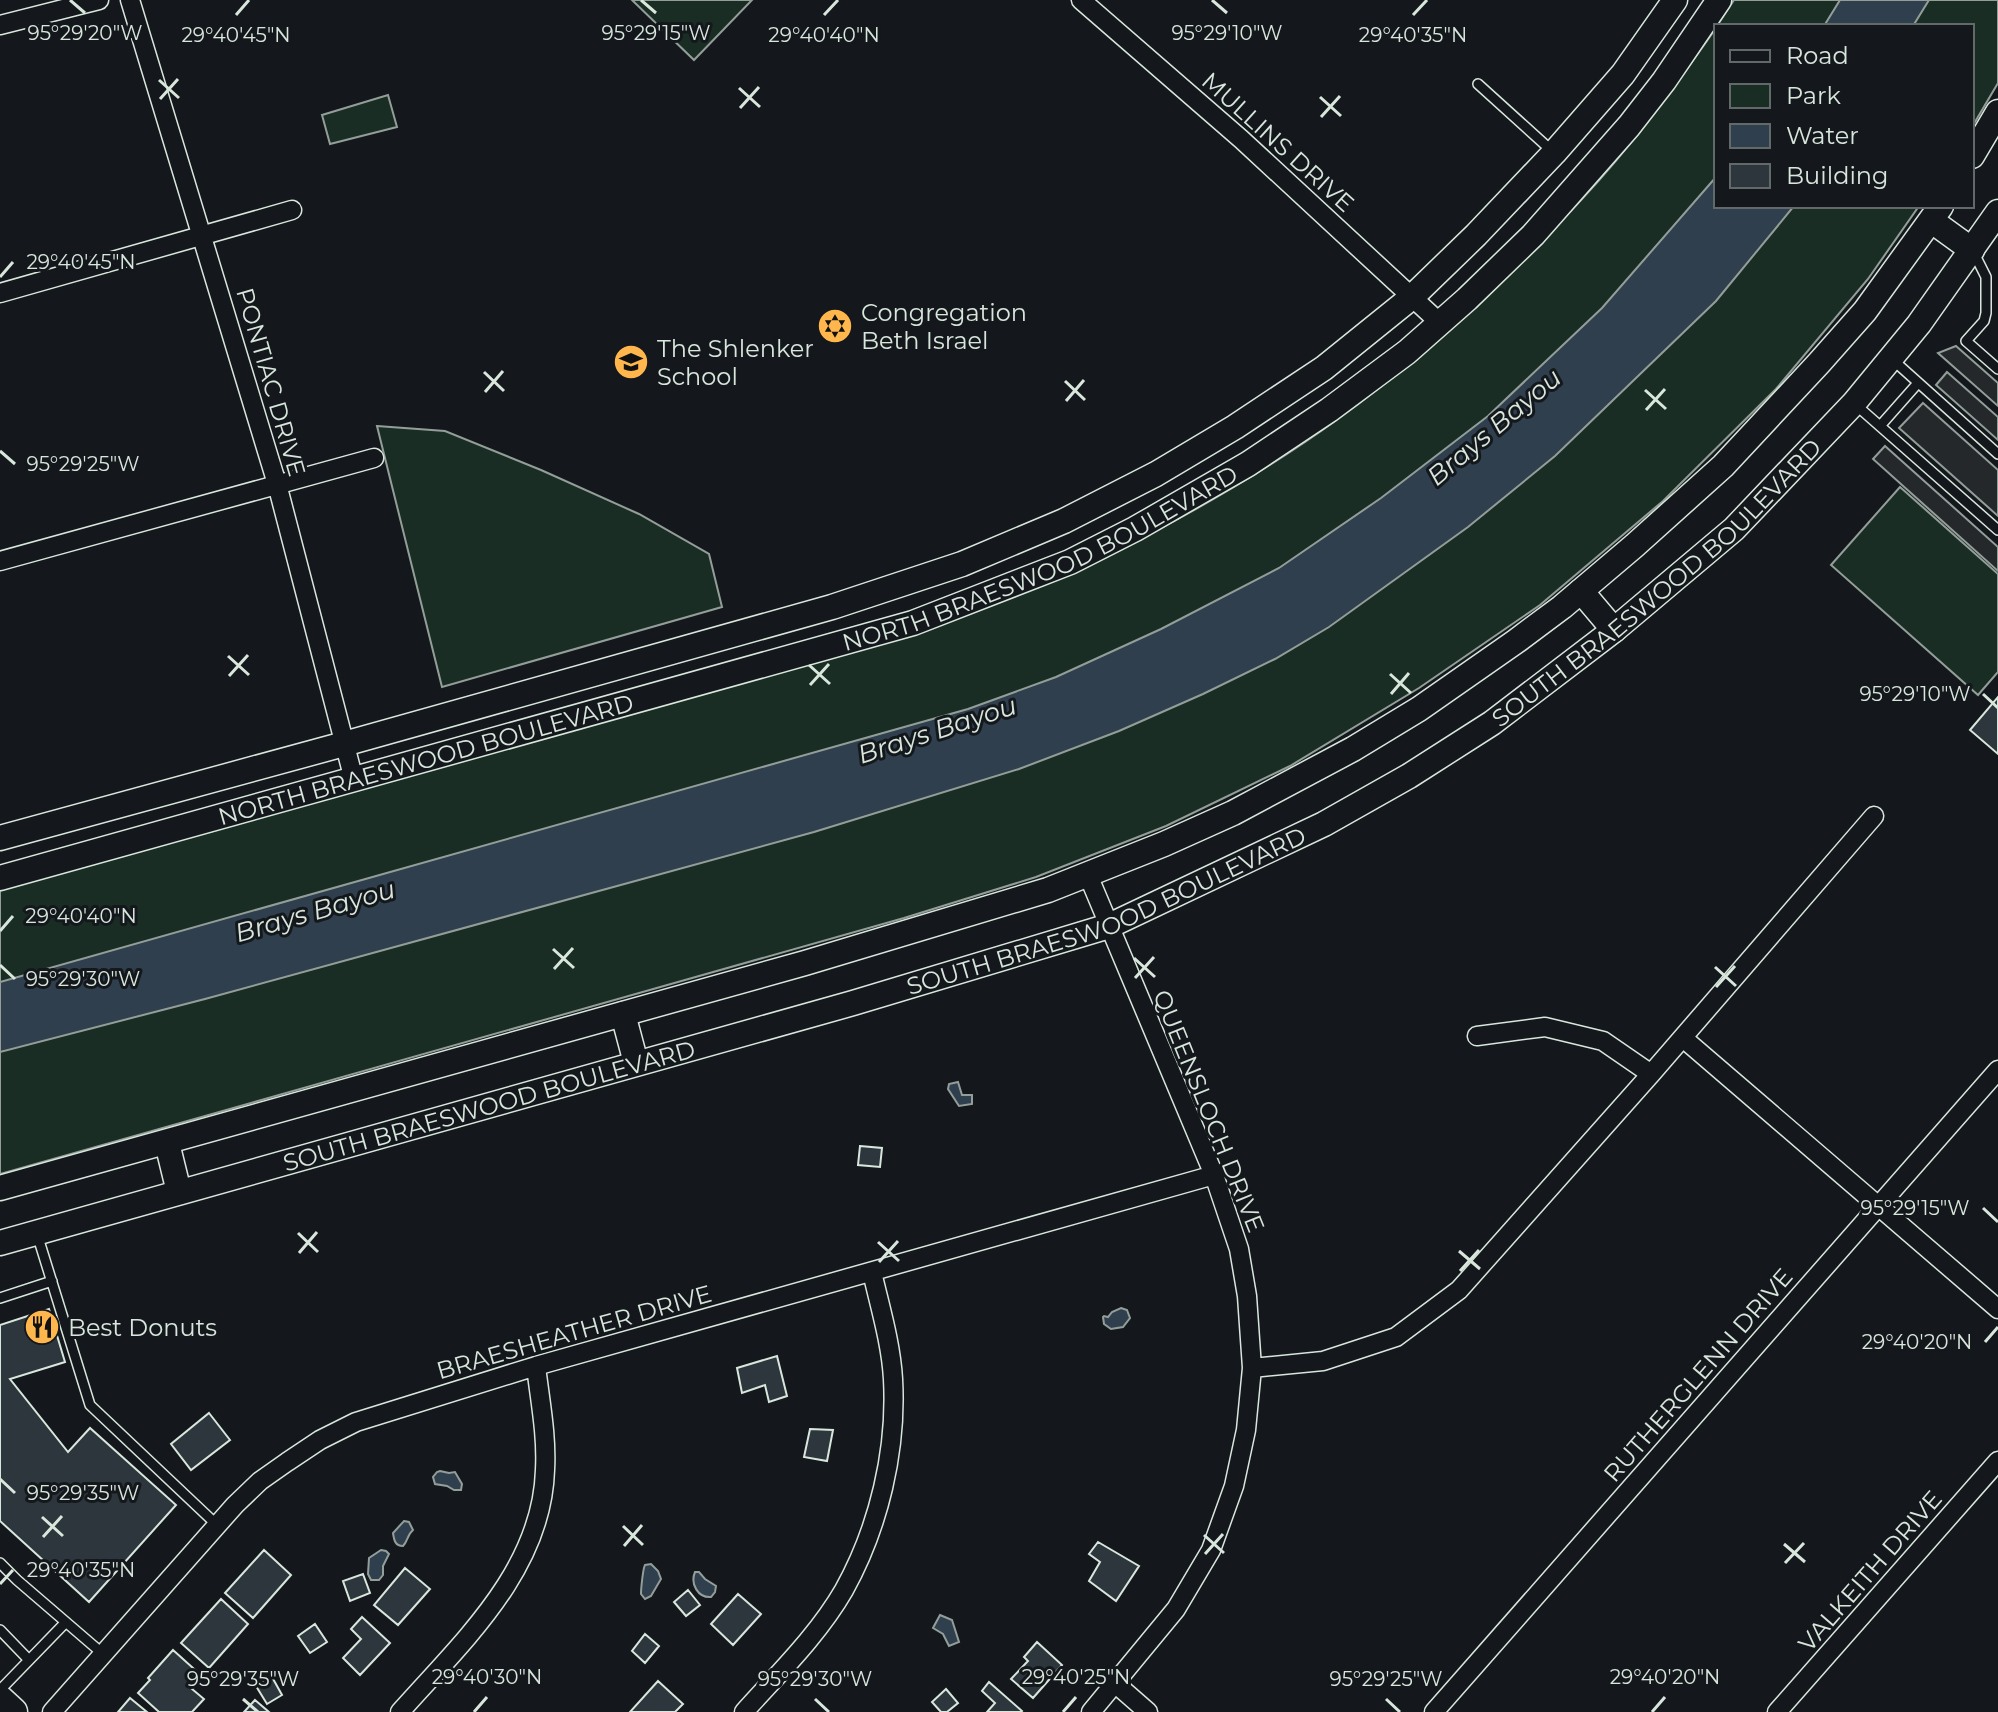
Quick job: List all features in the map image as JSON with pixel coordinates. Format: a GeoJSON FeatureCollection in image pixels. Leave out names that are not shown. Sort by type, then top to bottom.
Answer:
{"type":"FeatureCollection","features":[{"type":"Feature","properties":{"kind":"main road","name":"NORTH BRAESWOOD BOULEVARD"},"geometry":{"type":"LineString","coordinates":[[0,838],[832,607],[962,564],[1064,521],[1142,481],[1235,427],[1311,376],[1412,297],[1554,153],[1623,74],[1675,0]]}},
{"type":"Feature","properties":{"kind":"main road","name":"NORTH BRAESWOOD BOULEVARD"},"geometry":{"type":"LineString","coordinates":[[0,878],[913,623],[1070,562],[1135,529],[1248,464],[1329,410],[1407,352],[1467,299],[1533,235],[1603,157],[1664,81],[1719,0]]}},
{"type":"Feature","properties":{"kind":"main road"},"geometry":{"type":"LineString","coordinates":[[1974,153],[1998,112]]}},
{"type":"Feature","properties":{"kind":"main road"},"geometry":{"type":"LineString","coordinates":[[1572,132],[1603,157]]}},
{"type":"Feature","properties":{"kind":"main road","name":"SOUTH BRAESWOOD BOULEVARD"},"geometry":{"type":"LineString","coordinates":[[0,1243],[853,1003],[1109,926],[1324,824],[1409,776],[1492,723],[1614,630],[1734,529],[1854,403],[1891,359],[1998,212]]}},
{"type":"Feature","properties":{"kind":"main road"},"geometry":{"type":"LineString","coordinates":[[1937,213],[1972,250]]}},
{"type":"Feature","properties":{"kind":"main road","name":"SOUTH BRAESWOOD BOULEVARD"},"geometry":{"type":"LineString","coordinates":[[0,1188],[805,963],[1018,900],[1088,875],[1233,813],[1353,749],[1419,709],[1515,642],[1655,528],[1723,466],[1819,363],[1865,311],[1937,213]]}},
{"type":"Feature","properties":{"kind":"main road"},"geometry":{"type":"LineString","coordinates":[[1581,591],[1614,630]]}},
{"type":"Feature","properties":{"kind":"main road"},"geometry":{"type":"LineString","coordinates":[[770,624],[780,661]]}},
{"type":"Feature","properties":{"kind":"main road"},"geometry":{"type":"LineString","coordinates":[[623,1014],[636,1063]]}},
{"type":"Feature","properties":{"kind":"main road"},"geometry":{"type":"LineString","coordinates":[[167,1143],[179,1192]]}},
{"type":"Feature","properties":{"kind":"main road"},"geometry":{"type":"LineString","coordinates":[[0,1700],[13,1712]]}},
{"type":"Feature","properties":{"kind":"street"},"geometry":{"type":"LineString","coordinates":[[0,25],[99,0]]}},
{"type":"Feature","properties":{"kind":"street","name":"PONTIAC DRIVE"},"geometry":{"type":"LineString","coordinates":[[130,0],[277,484],[354,780]]}},
{"type":"Feature","properties":{"kind":"street","name":"MULLINS DRIVE"},"geometry":{"type":"LineString","coordinates":[[1081,0],[1241,139],[1440,323]]}},
{"type":"Feature","properties":{"kind":"street"},"geometry":{"type":"LineString","coordinates":[[0,293],[292,210]]}},
{"type":"Feature","properties":{"kind":"street"},"geometry":{"type":"LineString","coordinates":[[0,561],[374,458]]}},
{"type":"Feature","properties":{"kind":"street"},"geometry":{"type":"LineString","coordinates":[[1252,1368],[1323,1361],[1396,1337],[1459,1290],[1683,1038],[1874,816]]}},
{"type":"Feature","properties":{"kind":"street","name":"QUEENSLOCH DRIVE"},"geometry":{"type":"LineString","coordinates":[[1088,875],[1214,1175],[1239,1249],[1247,1296],[1252,1368],[1246,1430],[1234,1486],[1211,1550],[1176,1609],[1091,1712]]}},
{"type":"Feature","properties":{"kind":"street"},"geometry":{"type":"LineString","coordinates":[[1477,1036],[1545,1027],[1603,1041],[1651,1074]]}},
{"type":"Feature","properties":{"kind":"street"},"geometry":{"type":"LineString","coordinates":[[1683,1038],[1998,1309]]}},
{"type":"Feature","properties":{"kind":"street","name":"RUTHERGLENN DRIVE"},"geometry":{"type":"LineString","coordinates":[[1434,1712],[1998,1070]]}},
{"type":"Feature","properties":{"kind":"street","name":"BRAESHEATHER DRIVE"},"geometry":{"type":"LineString","coordinates":[[52,1712],[216,1524],[260,1481],[320,1440],[356,1422],[536,1366],[1214,1175]]}},
{"type":"Feature","properties":{"kind":"street"},"geometry":{"type":"LineString","coordinates":[[744,1712],[813,1634],[844,1590],[878,1509],[888,1463],[893,1379],[872,1272]]}},
{"type":"Feature","properties":{"kind":"street"},"geometry":{"type":"LineString","coordinates":[[400,1712],[491,1609],[530,1541],[542,1501],[546,1472],[536,1366]]}},
{"type":"Feature","properties":{"kind":"street","name":"VALKEITH DRIVE"},"geometry":{"type":"LineString","coordinates":[[1777,1712],[1998,1461]]}},
{"type":"Feature","properties":{"kind":"street"},"geometry":{"type":"LineString","coordinates":[[1116,1684],[1148,1712]]}},
{"type":"Feature","properties":{"kind":"lane"},"geometry":{"type":"LineString","coordinates":[[1478,84],[1554,153]]}},
{"type":"Feature","properties":{"kind":"lane"},"geometry":{"type":"LineString","coordinates":[[1972,250],[1986,277],[1986,313],[1984,321],[1966,341],[1998,369]]}},
{"type":"Feature","properties":{"kind":"lane"},"geometry":{"type":"LineString","coordinates":[[1891,359],[1998,454]]}},
{"type":"Feature","properties":{"kind":"lane"},"geometry":{"type":"LineString","coordinates":[[1880,426],[1918,383]]}},
{"type":"Feature","properties":{"kind":"lane"},"geometry":{"type":"LineString","coordinates":[[1854,403],[1998,530]]}},
{"type":"Feature","properties":{"kind":"lane"},"geometry":{"type":"LineString","coordinates":[[37,1233],[90,1405],[216,1524]]}},
{"type":"Feature","properties":{"kind":"lane"},"geometry":{"type":"LineString","coordinates":[[0,1298],[52,1281]]}},
{"type":"Feature","properties":{"kind":"lane"},"geometry":{"type":"LineString","coordinates":[[0,1563],[103,1654]]}},
{"type":"Feature","properties":{"kind":"lane"},"geometry":{"type":"LineString","coordinates":[[0,1690],[66,1622]]}},
{"type":"Feature","properties":{"kind":"lane"},"geometry":{"type":"LineString","coordinates":[[0,1630],[29,1660]]}},
{"type":"Feature","properties":{"kind":"green space"},"geometry":{"type":"Polygon","coordinates":[[[632,0],[752,0],[694,60],[632,0]]]}},
{"type":"Feature","properties":{"kind":"green space"},"geometry":{"type":"Polygon","coordinates":[[[1734,0],[1998,0],[1998,83],[1974,124],[1974,24],[1718,24],[1734,0]]]}},
{"type":"Feature","properties":{"kind":"green space"},"geometry":{"type":"Polygon","coordinates":[[[1714,31],[1714,208],[1918,208],[1868,279],[1776,389],[1663,501],[1540,605],[1419,688],[1290,766],[1166,826],[1036,877],[904,918],[0,1174],[0,889],[1109,555],[1198,508],[1283,457],[1360,403],[1424,351],[1572,210],[1652,117],[1714,31]]]}},
{"type":"Feature","properties":{"kind":"green space"},"geometry":{"type":"Polygon","coordinates":[[[388,95],[397,127],[330,144],[322,115],[388,95]]]}},
{"type":"Feature","properties":{"kind":"green space"},"geometry":{"type":"Polygon","coordinates":[[[377,426],[445,431],[639,514],[709,554],[722,607],[442,687],[377,426]]]}},
{"type":"Feature","properties":{"kind":"green space"},"geometry":{"type":"Polygon","coordinates":[[[1900,487],[1998,574],[1998,672],[1978,695],[1831,565],[1900,487]]]}},
{"type":"Feature","properties":{"kind":"shaded area"},"geometry":{"type":"Polygon","coordinates":[[[1956,346],[1998,383],[1998,406],[1938,353],[1956,346]]]}},
{"type":"Feature","properties":{"kind":"shaded area"},"geometry":{"type":"Polygon","coordinates":[[[1947,372],[1998,417],[1998,440],[1936,385],[1947,372]]]}},
{"type":"Feature","properties":{"kind":"shaded area"},"geometry":{"type":"Polygon","coordinates":[[[1923,403],[1998,470],[1998,516],[1899,428],[1923,403]]]}},
{"type":"Feature","properties":{"kind":"shaded area"},"geometry":{"type":"Polygon","coordinates":[[[1885,446],[1998,547],[1998,571],[1873,459],[1885,446]]]}},
{"type":"Feature","properties":{"kind":"water"},"geometry":{"type":"Polygon","coordinates":[[[1840,0],[1929,0],[1914,24],[1825,24],[1840,0]]]}},
{"type":"Feature","properties":{"kind":"water","name":"Brays Bayou"},"geometry":{"type":"Polygon","coordinates":[[[1714,179],[1714,208],[1792,208],[1716,301],[1555,456],[1468,527],[1329,627],[1275,659],[1203,694],[1119,731],[1019,769],[814,832],[0,1052],[0,982],[968,709],[1056,677],[1161,629],[1279,568],[1381,498],[1488,416],[1602,308],[1714,179]]]}},
{"type":"Feature","properties":{"kind":"water"},"geometry":{"type":"Polygon","coordinates":[[[958,1082],[962,1095],[972,1095],[972,1104],[959,1106],[948,1089],[949,1084],[958,1082]]]}},
{"type":"Feature","properties":{"kind":"water"},"geometry":{"type":"Polygon","coordinates":[[[1121,1308],[1127,1310],[1130,1318],[1123,1327],[1111,1329],[1104,1324],[1104,1316],[1108,1317],[1121,1308]]]}},
{"type":"Feature","properties":{"kind":"water"},"geometry":{"type":"Polygon","coordinates":[[[440,1471],[455,1472],[462,1484],[461,1490],[435,1484],[433,1477],[440,1471]]]}},
{"type":"Feature","properties":{"kind":"water"},"geometry":{"type":"Polygon","coordinates":[[[404,1521],[409,1522],[413,1530],[400,1546],[394,1540],[393,1533],[404,1521]]]}},
{"type":"Feature","properties":{"kind":"water"},"geometry":{"type":"Polygon","coordinates":[[[381,1550],[389,1554],[383,1566],[383,1575],[379,1580],[371,1580],[368,1574],[369,1558],[381,1550]]]}},
{"type":"Feature","properties":{"kind":"water"},"geometry":{"type":"Polygon","coordinates":[[[651,1564],[661,1579],[651,1596],[645,1599],[641,1594],[644,1570],[645,1565],[651,1564]]]}},
{"type":"Feature","properties":{"kind":"water"},"geometry":{"type":"Polygon","coordinates":[[[695,1572],[716,1586],[711,1597],[702,1595],[696,1589],[695,1572]]]}},
{"type":"Feature","properties":{"kind":"water"},"geometry":{"type":"Polygon","coordinates":[[[940,1615],[952,1620],[959,1642],[949,1646],[943,1634],[933,1628],[940,1615]]]}},
{"type":"Feature","properties":{"kind":"building"},"geometry":{"type":"Polygon","coordinates":[[[1998,697],[1998,754],[1970,730],[1998,697]]]}},
{"type":"Feature","properties":{"kind":"building"},"geometry":{"type":"Polygon","coordinates":[[[860,1146],[882,1148],[880,1167],[858,1165],[860,1146]]]}},
{"type":"Feature","properties":{"kind":"building"},"geometry":{"type":"Polygon","coordinates":[[[49,1309],[65,1362],[10,1379],[68,1452],[90,1428],[176,1505],[89,1602],[0,1521],[0,1325],[49,1309]]]}},
{"type":"Feature","properties":{"kind":"building"},"geometry":{"type":"Polygon","coordinates":[[[777,1356],[787,1396],[769,1402],[765,1385],[742,1393],[737,1368],[777,1356]]]}},
{"type":"Feature","properties":{"kind":"building"},"geometry":{"type":"Polygon","coordinates":[[[209,1413],[230,1440],[191,1470],[171,1444],[209,1413]]]}},
{"type":"Feature","properties":{"kind":"building"},"geometry":{"type":"Polygon","coordinates":[[[810,1429],[833,1430],[827,1461],[804,1457],[810,1429]]]}},
{"type":"Feature","properties":{"kind":"building"},"geometry":{"type":"Polygon","coordinates":[[[1098,1542],[1139,1566],[1116,1601],[1089,1581],[1100,1562],[1089,1554],[1098,1542]]]}},
{"type":"Feature","properties":{"kind":"building"},"geometry":{"type":"Polygon","coordinates":[[[264,1550],[291,1575],[253,1618],[225,1593],[264,1550]]]}},
{"type":"Feature","properties":{"kind":"building"},"geometry":{"type":"Polygon","coordinates":[[[405,1568],[430,1589],[398,1625],[374,1605],[405,1568]]]}},
{"type":"Feature","properties":{"kind":"building"},"geometry":{"type":"Polygon","coordinates":[[[363,1574],[370,1593],[350,1601],[343,1581],[363,1574]]]}},
{"type":"Feature","properties":{"kind":"building"},"geometry":{"type":"Polygon","coordinates":[[[688,1590],[700,1605],[686,1616],[674,1602],[688,1590]]]}},
{"type":"Feature","properties":{"kind":"building"},"geometry":{"type":"Polygon","coordinates":[[[738,1594],[761,1614],[733,1645],[711,1624],[738,1594]]]}},
{"type":"Feature","properties":{"kind":"building"},"geometry":{"type":"Polygon","coordinates":[[[221,1599],[248,1624],[209,1668],[181,1643],[221,1599]]]}},
{"type":"Feature","properties":{"kind":"building"},"geometry":{"type":"Polygon","coordinates":[[[362,1617],[390,1643],[360,1675],[343,1658],[361,1639],[351,1629],[362,1617]]]}},
{"type":"Feature","properties":{"kind":"building"},"geometry":{"type":"Polygon","coordinates":[[[315,1624],[327,1642],[310,1653],[298,1636],[315,1624]]]}},
{"type":"Feature","properties":{"kind":"building"},"geometry":{"type":"Polygon","coordinates":[[[645,1634],[659,1646],[645,1663],[632,1651],[645,1634]]]}},
{"type":"Feature","properties":{"kind":"building"},"geometry":{"type":"Polygon","coordinates":[[[1037,1642],[1062,1665],[1033,1698],[1011,1679],[1028,1661],[1024,1657],[1037,1642]]]}},
{"type":"Feature","properties":{"kind":"building"},"geometry":{"type":"Polygon","coordinates":[[[173,1650],[203,1677],[192,1689],[204,1699],[192,1712],[159,1712],[138,1693],[173,1650]]]}},
{"type":"Feature","properties":{"kind":"building"},"geometry":{"type":"Polygon","coordinates":[[[272,1677],[282,1695],[267,1704],[256,1686],[272,1677]]]}},
{"type":"Feature","properties":{"kind":"building"},"geometry":{"type":"Polygon","coordinates":[[[658,1681],[683,1704],[675,1712],[630,1712],[658,1681]]]}},
{"type":"Feature","properties":{"kind":"building"},"geometry":{"type":"Polygon","coordinates":[[[989,1682],[1022,1711],[987,1712],[995,1703],[982,1691],[989,1682]]]}},
{"type":"Feature","properties":{"kind":"building"},"geometry":{"type":"Polygon","coordinates":[[[946,1689],[958,1703],[947,1712],[941,1712],[932,1702],[946,1689]]]}},
{"type":"Feature","properties":{"kind":"building"},"geometry":{"type":"Polygon","coordinates":[[[130,1698],[147,1712],[118,1712],[130,1698]]]}},
{"type":"Feature","properties":{"kind":"building"},"geometry":{"type":"Polygon","coordinates":[[[255,1700],[269,1712],[244,1712],[255,1700]]]}},
{"type":"Feature","properties":{"kind":"place","name":"Congregation Beth Israel"},"geometry":{"type":"Point","coordinates":[835,326]}},
{"type":"Feature","properties":{"kind":"place","name":"The Shlenker School"},"geometry":{"type":"Point","coordinates":[631,362]}},
{"type":"Feature","properties":{"kind":"place","name":"Best Donuts"},"geometry":{"type":"Point","coordinates":[42,1327]}}]}
